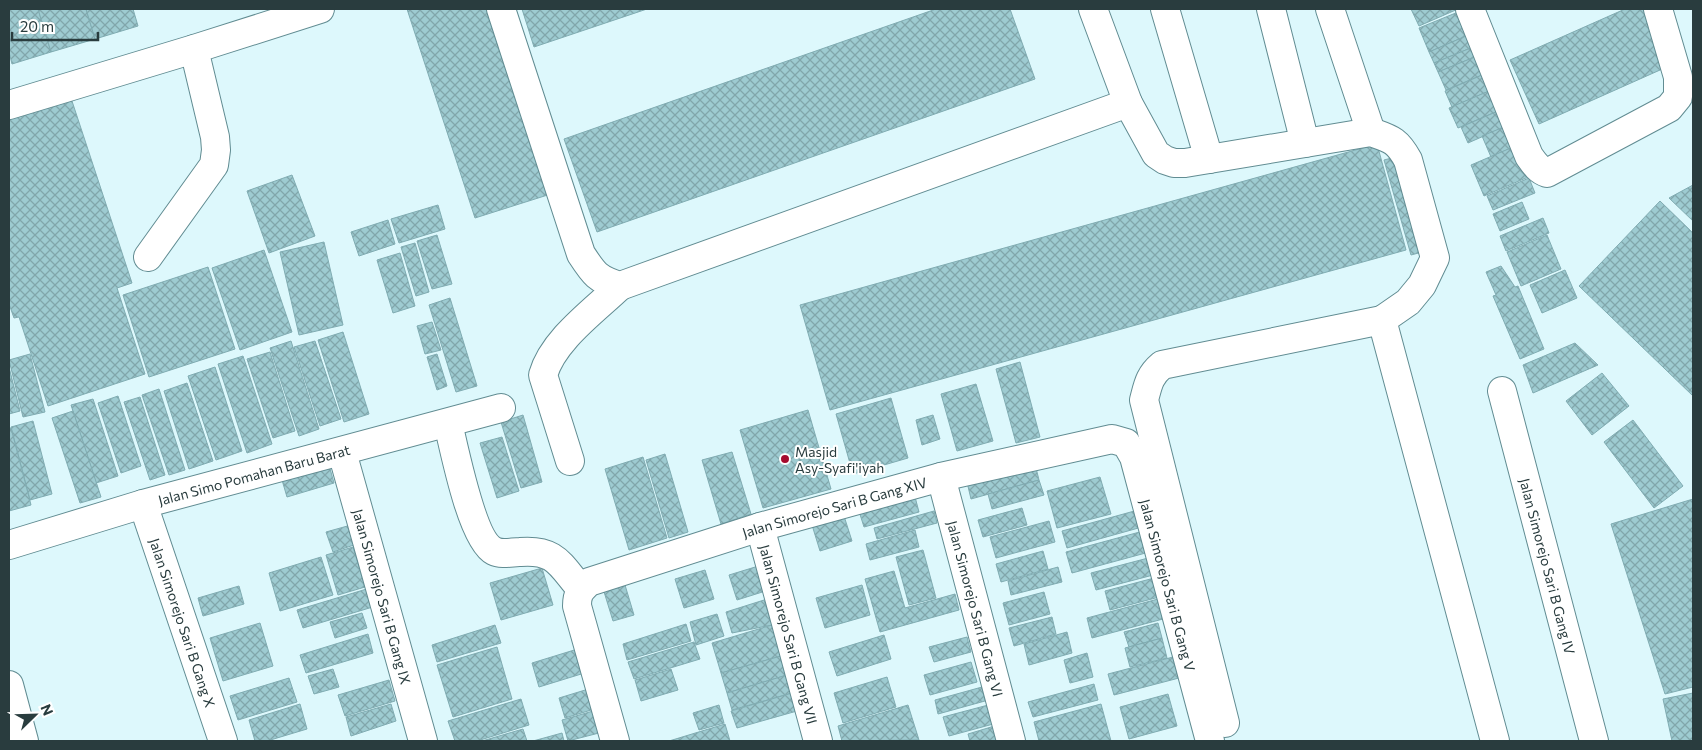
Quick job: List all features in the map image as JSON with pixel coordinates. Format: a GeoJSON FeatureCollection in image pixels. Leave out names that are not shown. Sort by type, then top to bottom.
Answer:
{"type":"FeatureCollection","features":[{"type":"Feature","properties":{"kind":"street"},"geometry":{"type":"LineString","coordinates":[[9,105],[320,9]]}},
{"type":"Feature","properties":{"kind":"street"},"geometry":{"type":"LineString","coordinates":[[502,9],[581,254],[592,271],[603,281],[620,286]]}},
{"type":"Feature","properties":{"kind":"street"},"geometry":{"type":"LineString","coordinates":[[1093,9],[1128,103],[1156,154],[1174,163],[1210,159],[1371,132],[1389,138],[1401,146],[1408,160],[1435,258],[1422,285],[1408,302],[1382,320],[1162,365],[1153,373],[1148,384],[1144,400],[1229,741]]}},
{"type":"Feature","properties":{"kind":"street"},"geometry":{"type":"LineString","coordinates":[[1165,9],[1210,159]]}},
{"type":"Feature","properties":{"kind":"street"},"geometry":{"type":"LineString","coordinates":[[1271,9],[1305,143]]}},
{"type":"Feature","properties":{"kind":"street"},"geometry":{"type":"LineString","coordinates":[[1330,9],[1371,132]]}},
{"type":"Feature","properties":{"kind":"street"},"geometry":{"type":"LineString","coordinates":[[1470,9],[1529,156],[1541,171],[1547,173],[1669,108],[1678,97],[1678,77],[1658,9]]}},
{"type":"Feature","properties":{"kind":"street"},"geometry":{"type":"LineString","coordinates":[[148,257],[214,165],[215,138],[194,49]]}},
{"type":"Feature","properties":{"kind":"street"},"geometry":{"type":"LineString","coordinates":[[570,461],[543,375],[546,363],[555,348],[620,286],[1128,103]]}},
{"type":"Feature","properties":{"kind":"street"},"geometry":{"type":"LineString","coordinates":[[1382,320],[1495,741]]}},
{"type":"Feature","properties":{"kind":"street","name":"Jalan Simorejo Sari B Gang IV"},"geometry":{"type":"LineString","coordinates":[[1502,391],[1594,741]]}},
{"type":"Feature","properties":{"kind":"street","name":"Jalan Simo Pomahan Baru Barat"},"geometry":{"type":"LineString","coordinates":[[9,545],[143,504],[501,408]]}},
{"type":"Feature","properties":{"kind":"street"},"geometry":{"type":"LineString","coordinates":[[448,423],[470,509],[487,546],[498,552],[531,551],[548,554],[555,559],[579,598],[615,741]]}},
{"type":"Feature","properties":{"kind":"street","name":"Jalan Simorejo Sari B Gang XIV"},"geometry":{"type":"LineString","coordinates":[[579,598],[589,582],[760,527],[941,477],[1112,439]]}},
{"type":"Feature","properties":{"kind":"street","name":"Jalan Simorejo Sari B Gang V"},"geometry":{"type":"LineString","coordinates":[[1112,439],[1126,443],[1134,457],[1210,741]]}},
{"type":"Feature","properties":{"kind":"street","name":"Jalan Simorejo Sari B Gang IX"},"geometry":{"type":"LineString","coordinates":[[342,452],[424,741]]}},
{"type":"Feature","properties":{"kind":"street","name":"Jalan Simorejo Sari B Gang VI"},"geometry":{"type":"LineString","coordinates":[[941,477],[1011,741]]}},
{"type":"Feature","properties":{"kind":"street","name":"Jalan Simorejo Sari B Gang X"},"geometry":{"type":"LineString","coordinates":[[143,504],[223,741]]}},
{"type":"Feature","properties":{"kind":"street","name":"Jalan Simorejo Sari B Gang VII"},"geometry":{"type":"LineString","coordinates":[[760,527],[818,741]]}},
{"type":"Feature","properties":{"kind":"street"},"geometry":{"type":"LineString","coordinates":[[9,685],[24,741]]}},
{"type":"Feature","properties":{"kind":"building"},"geometry":{"type":"Polygon","coordinates":[[[9,9],[38,9],[51,52],[12,64],[9,52],[9,9]]]}},
{"type":"Feature","properties":{"kind":"building"},"geometry":{"type":"Polygon","coordinates":[[[38,9],[86,9],[95,39],[51,52],[38,9]]]}},
{"type":"Feature","properties":{"kind":"building"},"geometry":{"type":"Polygon","coordinates":[[[86,9],[133,9],[138,26],[95,39],[86,9]]]}},
{"type":"Feature","properties":{"kind":"building"},"geometry":{"type":"Polygon","coordinates":[[[407,9],[493,9],[554,193],[475,218],[407,9]]]}},
{"type":"Feature","properties":{"kind":"building"},"geometry":{"type":"Polygon","coordinates":[[[522,9],[647,9],[534,47],[522,9]]]}},
{"type":"Feature","properties":{"kind":"building"},"geometry":{"type":"Polygon","coordinates":[[[936,9],[1010,9],[1035,79],[597,232],[564,139],[936,9]]]}},
{"type":"Feature","properties":{"kind":"building"},"geometry":{"type":"Polygon","coordinates":[[[1411,9],[1458,9],[1419,26],[1411,9]]]}},
{"type":"Feature","properties":{"kind":"building"},"geometry":{"type":"Polygon","coordinates":[[[1625,9],[1643,9],[1669,66],[1539,124],[1510,60],[1625,9]]]}},
{"type":"Feature","properties":{"kind":"building"},"geometry":{"type":"Polygon","coordinates":[[[1463,10],[1473,33],[1429,52],[1419,28],[1463,10]]]}},
{"type":"Feature","properties":{"kind":"building"},"geometry":{"type":"Polygon","coordinates":[[[1473,33],[1478,45],[1434,63],[1429,52],[1473,33]]]}},
{"type":"Feature","properties":{"kind":"building"},"geometry":{"type":"Polygon","coordinates":[[[1478,45],[1482,54],[1438,72],[1434,63],[1478,45]]]}},
{"type":"Feature","properties":{"kind":"building"},"geometry":{"type":"Polygon","coordinates":[[[1482,54],[1489,72],[1446,90],[1438,72],[1482,54]]]}},
{"type":"Feature","properties":{"kind":"building"},"geometry":{"type":"Polygon","coordinates":[[[1489,72],[1496,88],[1452,107],[1445,91],[1489,72]]]}},
{"type":"Feature","properties":{"kind":"building"},"geometry":{"type":"Polygon","coordinates":[[[1496,88],[1505,108],[1458,128],[1449,108],[1496,88]]]}},
{"type":"Feature","properties":{"kind":"building"},"geometry":{"type":"Polygon","coordinates":[[[69,92],[132,283],[117,288],[145,374],[48,406],[19,317],[14,318],[9,304],[9,111],[69,92]]]}},
{"type":"Feature","properties":{"kind":"building"},"geometry":{"type":"Polygon","coordinates":[[[1505,108],[1511,124],[1468,143],[1461,127],[1505,108]]]}},
{"type":"Feature","properties":{"kind":"building"},"geometry":{"type":"Polygon","coordinates":[[[1511,124],[1520,144],[1491,157],[1482,136],[1511,124]]]}},
{"type":"Feature","properties":{"kind":"building"},"geometry":{"type":"Polygon","coordinates":[[[1377,144],[1406,250],[830,410],[800,305],[1377,144]]]}},
{"type":"Feature","properties":{"kind":"building"},"geometry":{"type":"Polygon","coordinates":[[[1520,144],[1533,175],[1484,196],[1471,165],[1520,144]]]}},
{"type":"Feature","properties":{"kind":"building"},"geometry":{"type":"Polygon","coordinates":[[[1403,155],[1430,250],[1411,255],[1384,160],[1403,155]]]}},
{"type":"Feature","properties":{"kind":"building"},"geometry":{"type":"Polygon","coordinates":[[[292,175],[315,236],[269,253],[247,191],[292,175]]]}},
{"type":"Feature","properties":{"kind":"building"},"geometry":{"type":"Polygon","coordinates":[[[1529,178],[1535,193],[1493,210],[1487,196],[1529,178]]]}},
{"type":"Feature","properties":{"kind":"building"},"geometry":{"type":"Polygon","coordinates":[[[1693,185],[1693,221],[1669,198],[1693,185]]]}},
{"type":"Feature","properties":{"kind":"building"},"geometry":{"type":"Polygon","coordinates":[[[1660,201],[1693,233],[1693,396],[1579,286],[1660,201]]]}},
{"type":"Feature","properties":{"kind":"building"},"geometry":{"type":"Polygon","coordinates":[[[1522,202],[1529,219],[1500,231],[1493,214],[1522,202]]]}},
{"type":"Feature","properties":{"kind":"building"},"geometry":{"type":"Polygon","coordinates":[[[438,205],[445,229],[399,243],[391,219],[438,205]]]}},
{"type":"Feature","properties":{"kind":"building"},"geometry":{"type":"Polygon","coordinates":[[[1543,218],[1549,233],[1506,251],[1500,236],[1543,218]]]}},
{"type":"Feature","properties":{"kind":"building"},"geometry":{"type":"Polygon","coordinates":[[[388,220],[395,244],[359,256],[351,232],[388,220]]]}},
{"type":"Feature","properties":{"kind":"building"},"geometry":{"type":"Polygon","coordinates":[[[437,235],[452,284],[432,289],[417,241],[437,235]]]}},
{"type":"Feature","properties":{"kind":"building"},"geometry":{"type":"Polygon","coordinates":[[[1547,235],[1561,269],[1521,286],[1507,252],[1547,235]]]}},
{"type":"Feature","properties":{"kind":"building"},"geometry":{"type":"Polygon","coordinates":[[[324,242],[343,325],[299,335],[280,252],[324,242]]]}},
{"type":"Feature","properties":{"kind":"building"},"geometry":{"type":"Polygon","coordinates":[[[415,243],[429,292],[416,296],[401,247],[415,243]]]}},
{"type":"Feature","properties":{"kind":"building"},"geometry":{"type":"Polygon","coordinates":[[[264,250],[292,332],[240,350],[212,268],[264,250]]]}},
{"type":"Feature","properties":{"kind":"building"},"geometry":{"type":"Polygon","coordinates":[[[400,253],[415,306],[393,313],[377,260],[400,253]]]}},
{"type":"Feature","properties":{"kind":"building"},"geometry":{"type":"Polygon","coordinates":[[[1501,266],[1515,287],[1518,286],[1544,349],[1520,359],[1493,296],[1496,295],[1486,272],[1501,266]]]}},
{"type":"Feature","properties":{"kind":"building"},"geometry":{"type":"Polygon","coordinates":[[[208,267],[235,349],[149,377],[123,295],[208,267]]]}},
{"type":"Feature","properties":{"kind":"building"},"geometry":{"type":"Polygon","coordinates":[[[1565,270],[1577,298],[1542,313],[1530,285],[1565,270]]]}},
{"type":"Feature","properties":{"kind":"building"},"geometry":{"type":"Polygon","coordinates":[[[450,298],[477,386],[456,392],[429,305],[450,298]]]}},
{"type":"Feature","properties":{"kind":"building"},"geometry":{"type":"Polygon","coordinates":[[[432,322],[441,350],[425,354],[417,326],[432,322]]]}},
{"type":"Feature","properties":{"kind":"building"},"geometry":{"type":"Polygon","coordinates":[[[343,332],[369,414],[344,422],[318,340],[343,332]]]}},
{"type":"Feature","properties":{"kind":"building"},"geometry":{"type":"Polygon","coordinates":[[[291,341],[319,429],[299,436],[270,348],[291,341]]]}},
{"type":"Feature","properties":{"kind":"building"},"geometry":{"type":"Polygon","coordinates":[[[315,341],[341,419],[320,426],[294,347],[315,341]]]}},
{"type":"Feature","properties":{"kind":"building"},"geometry":{"type":"Polygon","coordinates":[[[1575,343],[1598,365],[1533,393],[1523,365],[1575,343]]]}},
{"type":"Feature","properties":{"kind":"building"},"geometry":{"type":"Polygon","coordinates":[[[270,352],[295,431],[273,438],[247,359],[270,352]]]}},
{"type":"Feature","properties":{"kind":"building"},"geometry":{"type":"Polygon","coordinates":[[[30,354],[45,412],[23,417],[9,360],[30,354]]]}},
{"type":"Feature","properties":{"kind":"building"},"geometry":{"type":"Polygon","coordinates":[[[437,354],[447,386],[437,390],[427,357],[437,354]]]}},
{"type":"Feature","properties":{"kind":"building"},"geometry":{"type":"Polygon","coordinates":[[[243,356],[272,444],[247,453],[218,364],[243,356]]]}},
{"type":"Feature","properties":{"kind":"building"},"geometry":{"type":"Polygon","coordinates":[[[1020,362],[1040,437],[1016,443],[996,369],[1020,362]]]}},
{"type":"Feature","properties":{"kind":"building"},"geometry":{"type":"Polygon","coordinates":[[[9,367],[20,411],[9,414],[9,367]]]}},
{"type":"Feature","properties":{"kind":"building"},"geometry":{"type":"Polygon","coordinates":[[[215,367],[242,451],[216,460],[188,376],[215,367]]]}},
{"type":"Feature","properties":{"kind":"building"},"geometry":{"type":"Polygon","coordinates":[[[1602,373],[1629,406],[1592,435],[1566,401],[1602,373]]]}},
{"type":"Feature","properties":{"kind":"building"},"geometry":{"type":"Polygon","coordinates":[[[187,383],[213,461],[189,469],[164,391],[187,383]]]}},
{"type":"Feature","properties":{"kind":"building"},"geometry":{"type":"Polygon","coordinates":[[[976,384],[993,441],[957,451],[941,394],[976,384]]]}},
{"type":"Feature","properties":{"kind":"building"},"geometry":{"type":"Polygon","coordinates":[[[159,389],[185,470],[169,475],[142,395],[159,389]]]}},
{"type":"Feature","properties":{"kind":"building"},"geometry":{"type":"Polygon","coordinates":[[[118,396],[141,466],[121,473],[98,403],[118,396]]]}},
{"type":"Feature","properties":{"kind":"building"},"geometry":{"type":"Polygon","coordinates":[[[140,397],[165,475],[150,480],[124,402],[140,397]]]}},
{"type":"Feature","properties":{"kind":"building"},"geometry":{"type":"Polygon","coordinates":[[[891,398],[908,458],[853,474],[836,414],[891,398]]]}},
{"type":"Feature","properties":{"kind":"building"},"geometry":{"type":"Polygon","coordinates":[[[93,399],[118,476],[96,483],[71,405],[93,399]]]}},
{"type":"Feature","properties":{"kind":"building","name":"Masjid Asy-Syafi'iyah"},"geometry":{"type":"Polygon","coordinates":[[[808,410],[831,489],[763,508],[740,430],[808,410]]]}},
{"type":"Feature","properties":{"kind":"building"},"geometry":{"type":"Polygon","coordinates":[[[73,411],[101,497],[80,503],[52,418],[73,411]]]}},
{"type":"Feature","properties":{"kind":"building"},"geometry":{"type":"Polygon","coordinates":[[[523,415],[542,482],[521,488],[501,422],[523,415]]]}},
{"type":"Feature","properties":{"kind":"building"},"geometry":{"type":"Polygon","coordinates":[[[933,415],[940,439],[922,445],[916,420],[933,415]]]}},
{"type":"Feature","properties":{"kind":"building"},"geometry":{"type":"Polygon","coordinates":[[[1633,420],[1683,486],[1654,508],[1604,442],[1633,420]]]}},
{"type":"Feature","properties":{"kind":"building"},"geometry":{"type":"Polygon","coordinates":[[[33,421],[52,494],[30,500],[11,427],[33,421]]]}},
{"type":"Feature","properties":{"kind":"building"},"geometry":{"type":"Polygon","coordinates":[[[11,428],[31,505],[9,511],[9,429],[11,428]]]}},
{"type":"Feature","properties":{"kind":"building"},"geometry":{"type":"Polygon","coordinates":[[[502,437],[519,491],[497,498],[480,443],[502,437]]]}},
{"type":"Feature","properties":{"kind":"building"},"geometry":{"type":"Polygon","coordinates":[[[732,452],[751,514],[721,524],[702,460],[732,452]]]}},
{"type":"Feature","properties":{"kind":"building"},"geometry":{"type":"Polygon","coordinates":[[[665,454],[688,532],[669,538],[646,460],[665,454]]]}},
{"type":"Feature","properties":{"kind":"building"},"geometry":{"type":"Polygon","coordinates":[[[643,457],[667,538],[629,550],[605,469],[643,457]]]}},
{"type":"Feature","properties":{"kind":"building"},"geometry":{"type":"Polygon","coordinates":[[[1034,460],[1039,480],[971,499],[966,478],[1034,460]]]}},
{"type":"Feature","properties":{"kind":"building"},"geometry":{"type":"Polygon","coordinates":[[[329,465],[334,483],[287,497],[282,480],[329,465]]]}},
{"type":"Feature","properties":{"kind":"building"},"geometry":{"type":"Polygon","coordinates":[[[1100,477],[1111,514],[1057,528],[1047,491],[1100,477]]]}},
{"type":"Feature","properties":{"kind":"building"},"geometry":{"type":"Polygon","coordinates":[[[1039,480],[1044,495],[992,509],[988,494],[1039,480]]]}},
{"type":"Feature","properties":{"kind":"building"},"geometry":{"type":"Polygon","coordinates":[[[914,493],[919,512],[864,527],[858,508],[914,493]]]}},
{"type":"Feature","properties":{"kind":"building"},"geometry":{"type":"Polygon","coordinates":[[[1693,499],[1693,687],[1665,694],[1611,524],[1693,499]]]}},
{"type":"Feature","properties":{"kind":"building"},"geometry":{"type":"Polygon","coordinates":[[[1022,508],[1027,525],[983,537],[978,520],[1022,508]]]}},
{"type":"Feature","properties":{"kind":"building"},"geometry":{"type":"Polygon","coordinates":[[[1138,510],[1142,527],[1067,548],[1062,531],[1138,510]]]}},
{"type":"Feature","properties":{"kind":"building"},"geometry":{"type":"Polygon","coordinates":[[[934,511],[937,523],[877,539],[874,528],[934,511]]]}},
{"type":"Feature","properties":{"kind":"building"},"geometry":{"type":"Polygon","coordinates":[[[844,516],[852,541],[820,551],[812,525],[844,516]]]}},
{"type":"Feature","properties":{"kind":"building"},"geometry":{"type":"Polygon","coordinates":[[[1049,521],[1055,542],[996,558],[990,537],[1049,521]]]}},
{"type":"Feature","properties":{"kind":"building"},"geometry":{"type":"Polygon","coordinates":[[[351,525],[357,544],[333,552],[326,532],[351,525]]]}},
{"type":"Feature","properties":{"kind":"building"},"geometry":{"type":"Polygon","coordinates":[[[915,530],[919,547],[870,560],[866,544],[915,530]]]}},
{"type":"Feature","properties":{"kind":"building"},"geometry":{"type":"Polygon","coordinates":[[[1147,530],[1153,551],[1072,573],[1066,552],[1147,530]]]}},
{"type":"Feature","properties":{"kind":"building"},"geometry":{"type":"Polygon","coordinates":[[[353,547],[365,587],[338,595],[326,555],[353,547]]]}},
{"type":"Feature","properties":{"kind":"building"},"geometry":{"type":"Polygon","coordinates":[[[923,550],[936,598],[909,605],[896,557],[923,550]]]}},
{"type":"Feature","properties":{"kind":"building"},"geometry":{"type":"Polygon","coordinates":[[[1043,551],[1048,569],[1001,582],[996,564],[1043,551]]]}},
{"type":"Feature","properties":{"kind":"building"},"geometry":{"type":"Polygon","coordinates":[[[321,557],[333,595],[280,611],[269,573],[321,557]]]}},
{"type":"Feature","properties":{"kind":"building"},"geometry":{"type":"Polygon","coordinates":[[[1152,557],[1157,574],[1096,590],[1091,573],[1152,557]]]}},
{"type":"Feature","properties":{"kind":"building"},"geometry":{"type":"Polygon","coordinates":[[[765,564],[772,589],[737,600],[729,575],[765,564]]]}},
{"type":"Feature","properties":{"kind":"building"},"geometry":{"type":"Polygon","coordinates":[[[1058,567],[1062,582],[1011,595],[1008,581],[1058,567]]]}},
{"type":"Feature","properties":{"kind":"building"},"geometry":{"type":"Polygon","coordinates":[[[542,568],[553,605],[501,620],[490,583],[542,568]]]}},
{"type":"Feature","properties":{"kind":"building"},"geometry":{"type":"Polygon","coordinates":[[[705,570],[714,599],[684,608],[675,579],[705,570]]]}},
{"type":"Feature","properties":{"kind":"building"},"geometry":{"type":"Polygon","coordinates":[[[894,571],[905,608],[955,594],[959,610],[880,632],[865,579],[894,571]]]}},
{"type":"Feature","properties":{"kind":"building"},"geometry":{"type":"Polygon","coordinates":[[[622,575],[634,615],[613,621],[601,582],[622,575]]]}},
{"type":"Feature","properties":{"kind":"building"},"geometry":{"type":"Polygon","coordinates":[[[1158,577],[1163,596],[1110,610],[1105,591],[1158,577]]]}},
{"type":"Feature","properties":{"kind":"building"},"geometry":{"type":"Polygon","coordinates":[[[862,585],[870,615],[825,628],[816,598],[862,585]]]}},
{"type":"Feature","properties":{"kind":"building"},"geometry":{"type":"Polygon","coordinates":[[[239,586],[244,604],[203,616],[198,598],[239,586]]]}},
{"type":"Feature","properties":{"kind":"building"},"geometry":{"type":"Polygon","coordinates":[[[370,588],[376,606],[303,628],[297,610],[370,588]]]}},
{"type":"Feature","properties":{"kind":"building"},"geometry":{"type":"Polygon","coordinates":[[[1044,592],[1050,614],[1009,625],[1003,603],[1044,592]]]}},
{"type":"Feature","properties":{"kind":"building"},"geometry":{"type":"Polygon","coordinates":[[[1158,599],[1163,619],[1092,638],[1087,618],[1158,599]]]}},
{"type":"Feature","properties":{"kind":"building"},"geometry":{"type":"Polygon","coordinates":[[[764,600],[772,625],[732,633],[726,612],[764,600]]]}},
{"type":"Feature","properties":{"kind":"building"},"geometry":{"type":"Polygon","coordinates":[[[362,613],[367,628],[335,638],[330,622],[362,613]]]}},
{"type":"Feature","properties":{"kind":"building"},"geometry":{"type":"Polygon","coordinates":[[[717,614],[724,636],[696,645],[690,622],[717,614]]]}},
{"type":"Feature","properties":{"kind":"building"},"geometry":{"type":"Polygon","coordinates":[[[1052,617],[1056,634],[1014,646],[1009,628],[1052,617]]]}},
{"type":"Feature","properties":{"kind":"building"},"geometry":{"type":"Polygon","coordinates":[[[260,623],[273,666],[223,681],[210,638],[260,623]]]}},
{"type":"Feature","properties":{"kind":"building"},"geometry":{"type":"Polygon","coordinates":[[[1158,623],[1162,638],[1129,647],[1124,632],[1158,623]]]}},
{"type":"Feature","properties":{"kind":"building"},"geometry":{"type":"Polygon","coordinates":[[[686,624],[691,641],[627,660],[623,644],[686,624]]]}},
{"type":"Feature","properties":{"kind":"building"},"geometry":{"type":"Polygon","coordinates":[[[495,625],[501,643],[437,662],[432,645],[495,625]]]}},
{"type":"Feature","properties":{"kind":"building"},"geometry":{"type":"Polygon","coordinates":[[[772,625],[781,656],[721,673],[712,643],[772,625]]]}},
{"type":"Feature","properties":{"kind":"building"},"geometry":{"type":"Polygon","coordinates":[[[1067,632],[1072,653],[1029,665],[1024,644],[1067,632]]]}},
{"type":"Feature","properties":{"kind":"building"},"geometry":{"type":"Polygon","coordinates":[[[368,634],[373,653],[306,673],[300,655],[368,634]]]}},
{"type":"Feature","properties":{"kind":"building"},"geometry":{"type":"Polygon","coordinates":[[[884,635],[891,659],[837,676],[829,652],[884,635]]]}},
{"type":"Feature","properties":{"kind":"building"},"geometry":{"type":"Polygon","coordinates":[[[967,637],[971,652],[934,662],[929,647],[967,637]]]}},
{"type":"Feature","properties":{"kind":"building"},"geometry":{"type":"Polygon","coordinates":[[[1162,638],[1167,658],[1130,667],[1125,648],[1162,638]]]}},
{"type":"Feature","properties":{"kind":"building"},"geometry":{"type":"Polygon","coordinates":[[[694,642],[700,659],[634,679],[628,662],[694,642]]]}},
{"type":"Feature","properties":{"kind":"building"},"geometry":{"type":"Polygon","coordinates":[[[497,647],[512,699],[453,717],[437,665],[497,647]]]}},
{"type":"Feature","properties":{"kind":"building"},"geometry":{"type":"Polygon","coordinates":[[[584,647],[591,671],[539,687],[532,663],[584,647]]]}},
{"type":"Feature","properties":{"kind":"building"},"geometry":{"type":"Polygon","coordinates":[[[1087,653],[1093,677],[1070,683],[1064,660],[1087,653]]]}},
{"type":"Feature","properties":{"kind":"building"},"geometry":{"type":"Polygon","coordinates":[[[781,656],[787,675],[727,693],[721,673],[781,656]]]}},
{"type":"Feature","properties":{"kind":"building"},"geometry":{"type":"Polygon","coordinates":[[[1173,657],[1179,678],[1114,695],[1108,674],[1173,657]]]}},
{"type":"Feature","properties":{"kind":"building"},"geometry":{"type":"Polygon","coordinates":[[[971,662],[977,682],[930,695],[924,675],[971,662]]]}},
{"type":"Feature","properties":{"kind":"building"},"geometry":{"type":"Polygon","coordinates":[[[333,669],[339,687],[314,694],[308,676],[333,669]]]}},
{"type":"Feature","properties":{"kind":"building"},"geometry":{"type":"Polygon","coordinates":[[[671,669],[678,690],[641,701],[635,680],[671,669]]]}},
{"type":"Feature","properties":{"kind":"building"},"geometry":{"type":"Polygon","coordinates":[[[787,675],[792,693],[732,710],[727,693],[787,675]]]}},
{"type":"Feature","properties":{"kind":"building"},"geometry":{"type":"Polygon","coordinates":[[[887,677],[896,707],[843,723],[834,693],[887,677]]]}},
{"type":"Feature","properties":{"kind":"building"},"geometry":{"type":"Polygon","coordinates":[[[289,678],[297,702],[238,720],[230,696],[289,678]]]}},
{"type":"Feature","properties":{"kind":"building"},"geometry":{"type":"Polygon","coordinates":[[[389,680],[395,701],[345,716],[338,695],[389,680]]]}},
{"type":"Feature","properties":{"kind":"building"},"geometry":{"type":"Polygon","coordinates":[[[1094,684],[1098,700],[1033,717],[1028,702],[1094,684]]]}},
{"type":"Feature","properties":{"kind":"building"},"geometry":{"type":"Polygon","coordinates":[[[595,687],[601,707],[565,718],[559,698],[595,687]]]}},
{"type":"Feature","properties":{"kind":"building"},"geometry":{"type":"Polygon","coordinates":[[[982,687],[985,701],[938,714],[935,700],[982,687]]]}},
{"type":"Feature","properties":{"kind":"building"},"geometry":{"type":"Polygon","coordinates":[[[792,693],[797,711],[737,728],[731,711],[792,693]]]}},
{"type":"Feature","properties":{"kind":"building"},"geometry":{"type":"Polygon","coordinates":[[[1693,693],[1693,741],[1672,741],[1663,699],[1693,693]]]}},
{"type":"Feature","properties":{"kind":"building"},"geometry":{"type":"Polygon","coordinates":[[[1168,694],[1177,726],[1129,739],[1120,707],[1168,694]]]}},
{"type":"Feature","properties":{"kind":"building"},"geometry":{"type":"Polygon","coordinates":[[[521,699],[529,725],[477,741],[455,741],[448,721],[521,699]]]}},
{"type":"Feature","properties":{"kind":"building"},"geometry":{"type":"Polygon","coordinates":[[[300,704],[307,729],[267,741],[255,741],[249,720],[300,704]]]}},
{"type":"Feature","properties":{"kind":"building"},"geometry":{"type":"Polygon","coordinates":[[[391,704],[396,721],[351,736],[346,717],[391,704]]]}},
{"type":"Feature","properties":{"kind":"building"},"geometry":{"type":"Polygon","coordinates":[[[992,704],[997,723],[949,736],[943,717],[992,704]]]}},
{"type":"Feature","properties":{"kind":"building"},"geometry":{"type":"Polygon","coordinates":[[[1101,704],[1111,741],[1039,741],[1034,722],[1101,704]]]}},
{"type":"Feature","properties":{"kind":"building"},"geometry":{"type":"Polygon","coordinates":[[[719,705],[724,723],[699,730],[693,713],[719,705]]]}},
{"type":"Feature","properties":{"kind":"building"},"geometry":{"type":"Polygon","coordinates":[[[908,705],[919,740],[842,741],[838,726],[908,705]]]}},
{"type":"Feature","properties":{"kind":"building"},"geometry":{"type":"Polygon","coordinates":[[[593,711],[599,733],[568,741],[562,720],[593,711]]]}},
{"type":"Feature","properties":{"kind":"building"},"geometry":{"type":"Polygon","coordinates":[[[725,724],[730,741],[669,741],[725,724]]]}},
{"type":"Feature","properties":{"kind":"building"},"geometry":{"type":"Polygon","coordinates":[[[1001,724],[999,741],[970,741],[968,734],[1001,724]]]}},
{"type":"Feature","properties":{"kind":"building"},"geometry":{"type":"Polygon","coordinates":[[[523,729],[527,741],[482,741],[523,729]]]}},
{"type":"Feature","properties":{"kind":"building"},"geometry":{"type":"Polygon","coordinates":[[[562,733],[564,741],[533,741],[562,733]]]}},
{"type":"Feature","properties":{"kind":"place","name":"Masjid Asy-Syafi'iyah"},"geometry":{"type":"Point","coordinates":[785,459]}}]}
